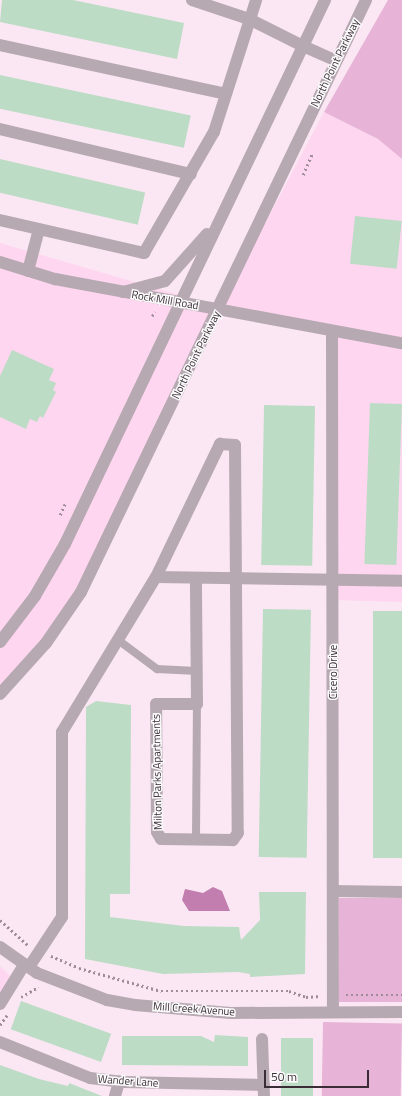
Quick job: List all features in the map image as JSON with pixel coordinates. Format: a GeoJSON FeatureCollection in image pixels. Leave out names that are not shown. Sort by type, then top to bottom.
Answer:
{"type":"FeatureCollection","features":[{"type":"Feature","properties":{"kind":"street"},"geometry":{"type":"LineString","coordinates":[[192,0],[249,19],[336,61]]}},
{"type":"Feature","properties":{"kind":"street"},"geometry":{"type":"LineString","coordinates":[[0,220],[144,252],[191,174],[214,132],[256,0]]}},
{"type":"Feature","properties":{"kind":"street"},"geometry":{"type":"LineString","coordinates":[[0,642],[35,596],[65,544],[326,0]]}},
{"type":"Feature","properties":{"kind":"street","name":"North Point Parkway"},"geometry":{"type":"LineString","coordinates":[[0,694],[46,643],[81,592],[366,0]]}},
{"type":"Feature","properties":{"kind":"street"},"geometry":{"type":"LineString","coordinates":[[0,45],[226,94]]}},
{"type":"Feature","properties":{"kind":"street"},"geometry":{"type":"LineString","coordinates":[[0,130],[191,174]]}},
{"type":"Feature","properties":{"kind":"street"},"geometry":{"type":"LineString","coordinates":[[123,292],[165,282],[220,220]]}},
{"type":"Feature","properties":{"kind":"street"},"geometry":{"type":"LineString","coordinates":[[28,271],[39,229]]}},
{"type":"Feature","properties":{"kind":"street","name":"Rock Mill Road"},"geometry":{"type":"LineString","coordinates":[[0,262],[28,271],[123,292],[332,332],[402,343]]}},
{"type":"Feature","properties":{"kind":"street","name":"Cicero Drive"},"geometry":{"type":"LineString","coordinates":[[332,332],[333,1012]]}},
{"type":"Feature","properties":{"kind":"street","name":"Milton Parks Apartments"},"geometry":{"type":"LineString","coordinates":[[0,1004],[26,966],[40,951],[62,917],[62,732],[156,577],[220,444],[235,445],[238,833],[233,840],[161,839],[157,832],[156,704],[197,704]]}},
{"type":"Feature","properties":{"kind":"street"},"geometry":{"type":"LineString","coordinates":[[156,577],[196,580],[402,582]]}},
{"type":"Feature","properties":{"kind":"street"},"geometry":{"type":"LineString","coordinates":[[196,580],[197,704]]}},
{"type":"Feature","properties":{"kind":"street"},"geometry":{"type":"LineString","coordinates":[[333,892],[402,892]]}},
{"type":"Feature","properties":{"kind":"street","name":"Mill Creek Avenue"},"geometry":{"type":"LineString","coordinates":[[0,947],[26,966],[107,1000],[135,1005],[231,1013],[402,1012]]}},
{"type":"Feature","properties":{"kind":"street"},"geometry":{"type":"LineString","coordinates":[[262,1040],[264,1090]]}},
{"type":"Feature","properties":{"kind":"street","name":"Wander Lane"},"geometry":{"type":"LineString","coordinates":[[0,1042],[90,1078],[119,1082],[264,1090]]}},
{"type":"Feature","properties":{"kind":"street"},"geometry":{"type":"LineString","coordinates":[[115,1096],[119,1082]]}},
{"type":"Feature","properties":{"kind":"lane"},"geometry":{"type":"LineString","coordinates":[[118,640],[157,669],[197,671]]}},
{"type":"Feature","properties":{"kind":"lane"},"geometry":{"type":"LineString","coordinates":[[196,839],[197,704]]}},
{"type":"Feature","properties":{"kind":"path"},"geometry":{"type":"LineString","coordinates":[[303,175],[312,154]]}},
{"type":"Feature","properties":{"kind":"path"},"geometry":{"type":"LineString","coordinates":[[152,316],[155,312]]}},
{"type":"Feature","properties":{"kind":"path"},"geometry":{"type":"LineString","coordinates":[[60,515],[65,504]]}},
{"type":"Feature","properties":{"kind":"path"},"geometry":{"type":"LineString","coordinates":[[0,920],[40,951],[79,968],[161,991],[289,991],[306,997],[333,995],[402,995]]}},
{"type":"Feature","properties":{"kind":"shaded area"},"geometry":{"type":"Polygon","coordinates":[[[388,0],[402,0],[402,159],[378,139],[324,112],[388,0]]]}},
{"type":"Feature","properties":{"kind":"shaded area"},"geometry":{"type":"Polygon","coordinates":[[[324,112],[378,139],[402,159],[402,602],[331,600],[331,329],[221,307],[324,112]]]}},
{"type":"Feature","properties":{"kind":"shaded area"},"geometry":{"type":"Polygon","coordinates":[[[0,243],[221,307],[70,616],[0,687],[0,243]]]}},
{"type":"Feature","properties":{"kind":"shaded area"},"geometry":{"type":"Polygon","coordinates":[[[213,887],[222,891],[230,911],[189,911],[182,900],[185,889],[203,893],[213,887]]]}},
{"type":"Feature","properties":{"kind":"shaded area"},"geometry":{"type":"Polygon","coordinates":[[[339,898],[402,898],[402,1002],[339,1002],[339,898]]]}},
{"type":"Feature","properties":{"kind":"shaded area"},"geometry":{"type":"Polygon","coordinates":[[[0,966],[12,978],[0,1001],[0,966]]]}},
{"type":"Feature","properties":{"kind":"shaded area"},"geometry":{"type":"Polygon","coordinates":[[[323,1022],[402,1023],[401,1096],[322,1096],[323,1022]]]}},
{"type":"Feature","properties":{"kind":"building"},"geometry":{"type":"Polygon","coordinates":[[[2,0],[73,0],[184,23],[177,59],[0,22],[2,0]]]}},
{"type":"Feature","properties":{"kind":"building"},"geometry":{"type":"Polygon","coordinates":[[[0,75],[191,116],[184,148],[0,109],[0,75]]]}},
{"type":"Feature","properties":{"kind":"building"},"geometry":{"type":"Polygon","coordinates":[[[0,159],[145,193],[138,225],[0,193],[0,159]]]}},
{"type":"Feature","properties":{"kind":"building"},"geometry":{"type":"Polygon","coordinates":[[[355,216],[402,221],[397,269],[350,264],[355,216]]]}},
{"type":"Feature","properties":{"kind":"building"},"geometry":{"type":"Polygon","coordinates":[[[12,350],[54,369],[49,380],[56,383],[53,390],[56,392],[43,418],[40,416],[37,422],[30,419],[26,429],[0,417],[0,376],[12,350]]]}},
{"type":"Feature","properties":{"kind":"building"},"geometry":{"type":"Polygon","coordinates":[[[370,403],[402,404],[396,565],[364,564],[370,403]]]}},
{"type":"Feature","properties":{"kind":"building"},"geometry":{"type":"Polygon","coordinates":[[[264,405],[315,406],[312,566],[261,565],[264,405]]]}},
{"type":"Feature","properties":{"kind":"building"},"geometry":{"type":"Polygon","coordinates":[[[263,609],[311,610],[307,858],[259,857],[263,609]]]}},
{"type":"Feature","properties":{"kind":"building"},"geometry":{"type":"Polygon","coordinates":[[[373,611],[402,611],[402,858],[373,858],[373,611]]]}},
{"type":"Feature","properties":{"kind":"building"},"geometry":{"type":"Polygon","coordinates":[[[96,701],[131,705],[130,894],[110,894],[110,917],[184,926],[239,927],[241,940],[260,920],[259,892],[306,892],[305,974],[250,977],[250,974],[238,972],[163,974],[85,959],[86,707],[96,701]]]}},
{"type":"Feature","properties":{"kind":"building"},"geometry":{"type":"Polygon","coordinates":[[[21,1001],[111,1034],[101,1062],[11,1029],[21,1001]]]}},
{"type":"Feature","properties":{"kind":"building"},"geometry":{"type":"Polygon","coordinates":[[[215,1035],[248,1037],[248,1066],[122,1065],[122,1036],[201,1036],[214,1042],[215,1035]]]}},
{"type":"Feature","properties":{"kind":"building"},"geometry":{"type":"Polygon","coordinates":[[[281,1038],[313,1038],[313,1096],[281,1096],[281,1038]]]}},
{"type":"Feature","properties":{"kind":"building"},"geometry":{"type":"Polygon","coordinates":[[[0,1065],[39,1079],[68,1086],[69,1083],[102,1096],[0,1096],[0,1065]]]}}]}
